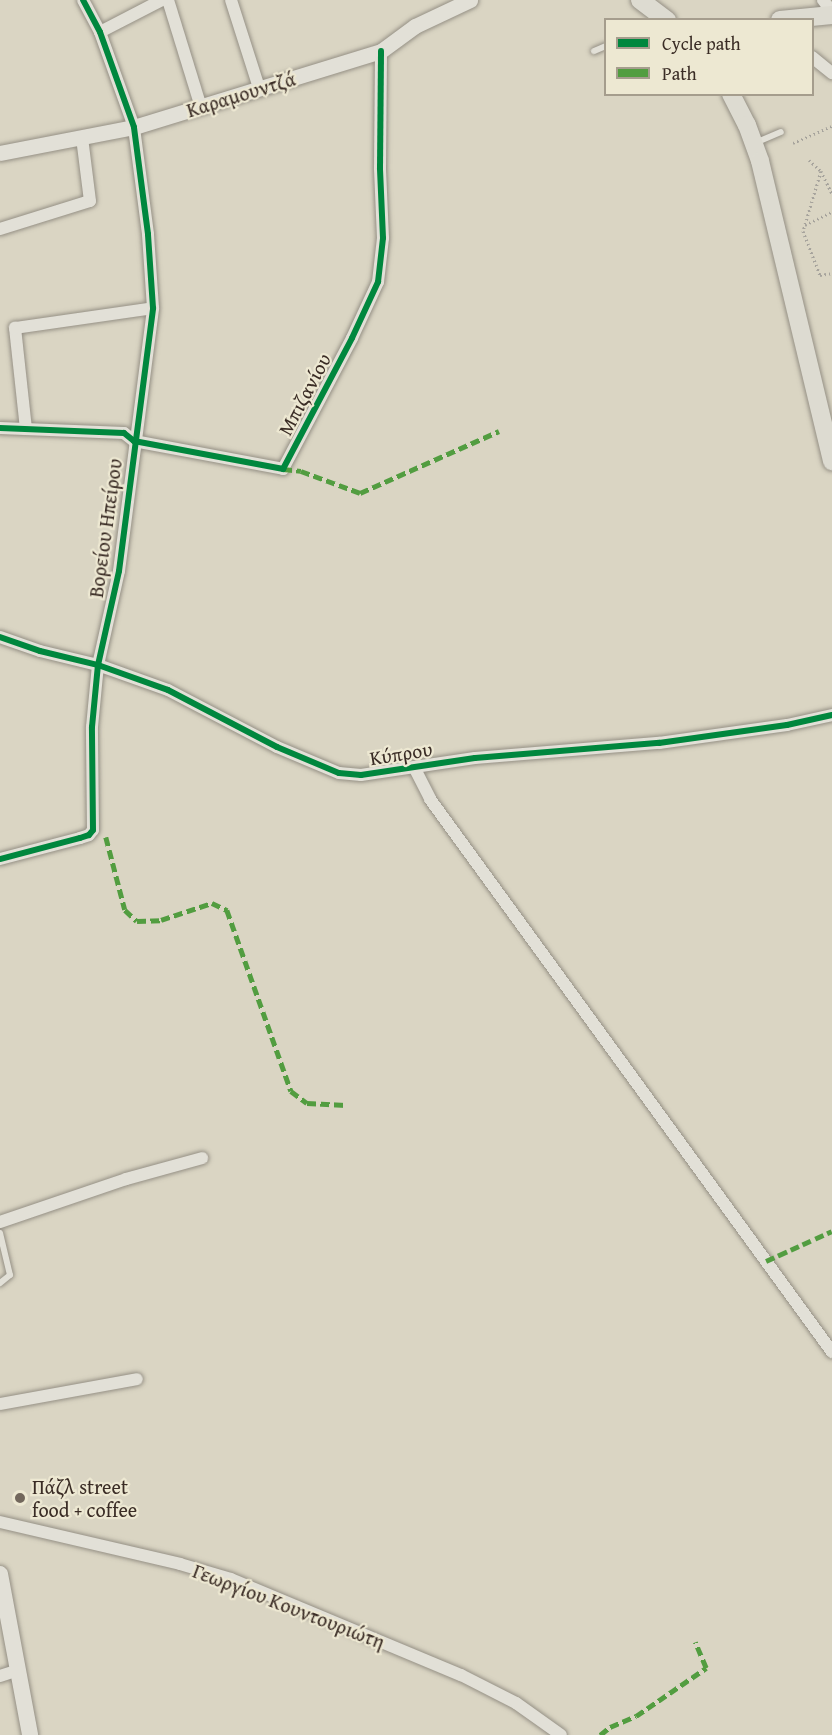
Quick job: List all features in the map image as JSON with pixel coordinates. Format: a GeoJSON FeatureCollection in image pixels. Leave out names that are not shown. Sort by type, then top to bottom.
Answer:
{"type":"FeatureCollection","features":[{"type":"Feature","properties":{"kind":"main road"},"geometry":{"type":"LineString","coordinates":[[640,0],[664,18]]}},
{"type":"Feature","properties":{"kind":"main road"},"geometry":{"type":"LineString","coordinates":[[797,18],[832,14]]}},
{"type":"Feature","properties":{"kind":"main road"},"geometry":{"type":"LineString","coordinates":[[814,26],[832,24]]}},
{"type":"Feature","properties":{"kind":"main road"},"geometry":{"type":"LineString","coordinates":[[732,96],[754,143],[832,461]]}},
{"type":"Feature","properties":{"kind":"main road"},"geometry":{"type":"LineString","coordinates":[[0,1574],[4,1614],[18,1670],[30,1735]]}},
{"type":"Feature","properties":{"kind":"street","name":"Βορείου Ηπείρου"},"geometry":{"type":"LineString","coordinates":[[0,859],[80,838],[89,835],[93,830],[92,726],[98,665],[119,571],[134,441],[146,377],[153,308],[148,234],[134,127],[100,32],[83,0]]}},
{"type":"Feature","properties":{"kind":"street"},"geometry":{"type":"LineString","coordinates":[[100,32],[162,0]]}},
{"type":"Feature","properties":{"kind":"street"},"geometry":{"type":"LineString","coordinates":[[168,0],[201,107]]}},
{"type":"Feature","properties":{"kind":"street"},"geometry":{"type":"LineString","coordinates":[[231,0],[259,88]]}},
{"type":"Feature","properties":{"kind":"street","name":"Καραμουντζά"},"geometry":{"type":"LineString","coordinates":[[0,153],[134,127],[381,51],[415,26],[470,0]]}},
{"type":"Feature","properties":{"kind":"street"},"geometry":{"type":"LineString","coordinates":[[823,0],[832,14]]}},
{"type":"Feature","properties":{"kind":"street","name":"Μπιζανίου"},"geometry":{"type":"LineString","coordinates":[[0,428],[124,433],[134,441],[283,469],[352,338],[378,282],[383,238],[380,168],[381,51]]}},
{"type":"Feature","properties":{"kind":"street"},"geometry":{"type":"LineString","coordinates":[[814,58],[832,72]]}},
{"type":"Feature","properties":{"kind":"street"},"geometry":{"type":"LineString","coordinates":[[0,229],[90,201],[82,138]]}},
{"type":"Feature","properties":{"kind":"street"},"geometry":{"type":"LineString","coordinates":[[26,429],[15,328],[153,308]]}},
{"type":"Feature","properties":{"kind":"street","name":"Κύπρου"},"geometry":{"type":"LineString","coordinates":[[0,637],[40,651],[98,665],[168,690],[277,747],[339,773],[362,775],[475,758],[659,743],[787,726],[832,715]]}},
{"type":"Feature","properties":{"kind":"street"},"geometry":{"type":"LineString","coordinates":[[414,767],[430,799],[830,1345]]}},
{"type":"Feature","properties":{"kind":"street"},"geometry":{"type":"LineString","coordinates":[[0,1222],[126,1179],[202,1158]]}},
{"type":"Feature","properties":{"kind":"street"},"geometry":{"type":"LineString","coordinates":[[0,1404],[137,1379]]}},
{"type":"Feature","properties":{"kind":"street","name":"Γεωργίου Κουντουριώτη"},"geometry":{"type":"LineString","coordinates":[[0,1522],[180,1564],[231,1579],[460,1675],[516,1703],[561,1735]]}},
{"type":"Feature","properties":{"kind":"street"},"geometry":{"type":"LineString","coordinates":[[0,1676],[18,1670]]}},
{"type":"Feature","properties":{"kind":"lane"},"geometry":{"type":"LineString","coordinates":[[594,51],[604,47]]}},
{"type":"Feature","properties":{"kind":"lane"},"geometry":{"type":"LineString","coordinates":[[754,143],[781,132]]}},
{"type":"Feature","properties":{"kind":"lane"},"geometry":{"type":"LineString","coordinates":[[0,1233],[10,1275],[0,1283]]}},
{"type":"Feature","properties":{"kind":"path"},"geometry":{"type":"LineString","coordinates":[[793,143],[832,126]]}},
{"type":"Feature","properties":{"kind":"path"},"geometry":{"type":"LineString","coordinates":[[809,160],[821,171],[832,194]]}},
{"type":"Feature","properties":{"kind":"path"},"geometry":{"type":"LineString","coordinates":[[821,171],[803,231],[820,275],[832,273]]}},
{"type":"Feature","properties":{"kind":"path"},"geometry":{"type":"LineString","coordinates":[[805,225],[832,212]]}},
{"type":"Feature","properties":{"kind":"marked path"},"geometry":{"type":"LineString","coordinates":[[283,469],[301,471],[360,493],[499,431]]}},
{"type":"Feature","properties":{"kind":"marked path"},"geometry":{"type":"LineString","coordinates":[[106,837],[125,910],[137,921],[161,920],[212,903],[227,910],[291,1091],[307,1103],[346,1105]]}},
{"type":"Feature","properties":{"kind":"marked path"},"geometry":{"type":"LineString","coordinates":[[766,1261],[832,1231]]}},
{"type":"Feature","properties":{"kind":"marked path"},"geometry":{"type":"LineString","coordinates":[[600,1735],[610,1727],[636,1716],[706,1668],[695,1642]]}},
{"type":"Feature","properties":{"kind":"cycle path"},"geometry":{"type":"LineString","coordinates":[[0,859],[80,838],[89,835],[93,830],[92,727],[98,665],[119,571],[153,308],[148,234],[134,127],[100,32],[83,0]]}},
{"type":"Feature","properties":{"kind":"cycle path"},"geometry":{"type":"LineString","coordinates":[[0,428],[124,433],[134,441],[283,469],[352,338],[378,282],[383,238],[380,168],[381,51]]}},
{"type":"Feature","properties":{"kind":"cycle path"},"geometry":{"type":"LineString","coordinates":[[0,637],[40,651],[98,665],[168,690],[277,747],[339,773],[361,775],[475,758],[659,743],[787,725],[832,715]]}},
{"type":"Feature","properties":{"kind":"place","name":"Πάζλ street food + coffee"},"geometry":{"type":"Point","coordinates":[20,1498]}}]}
